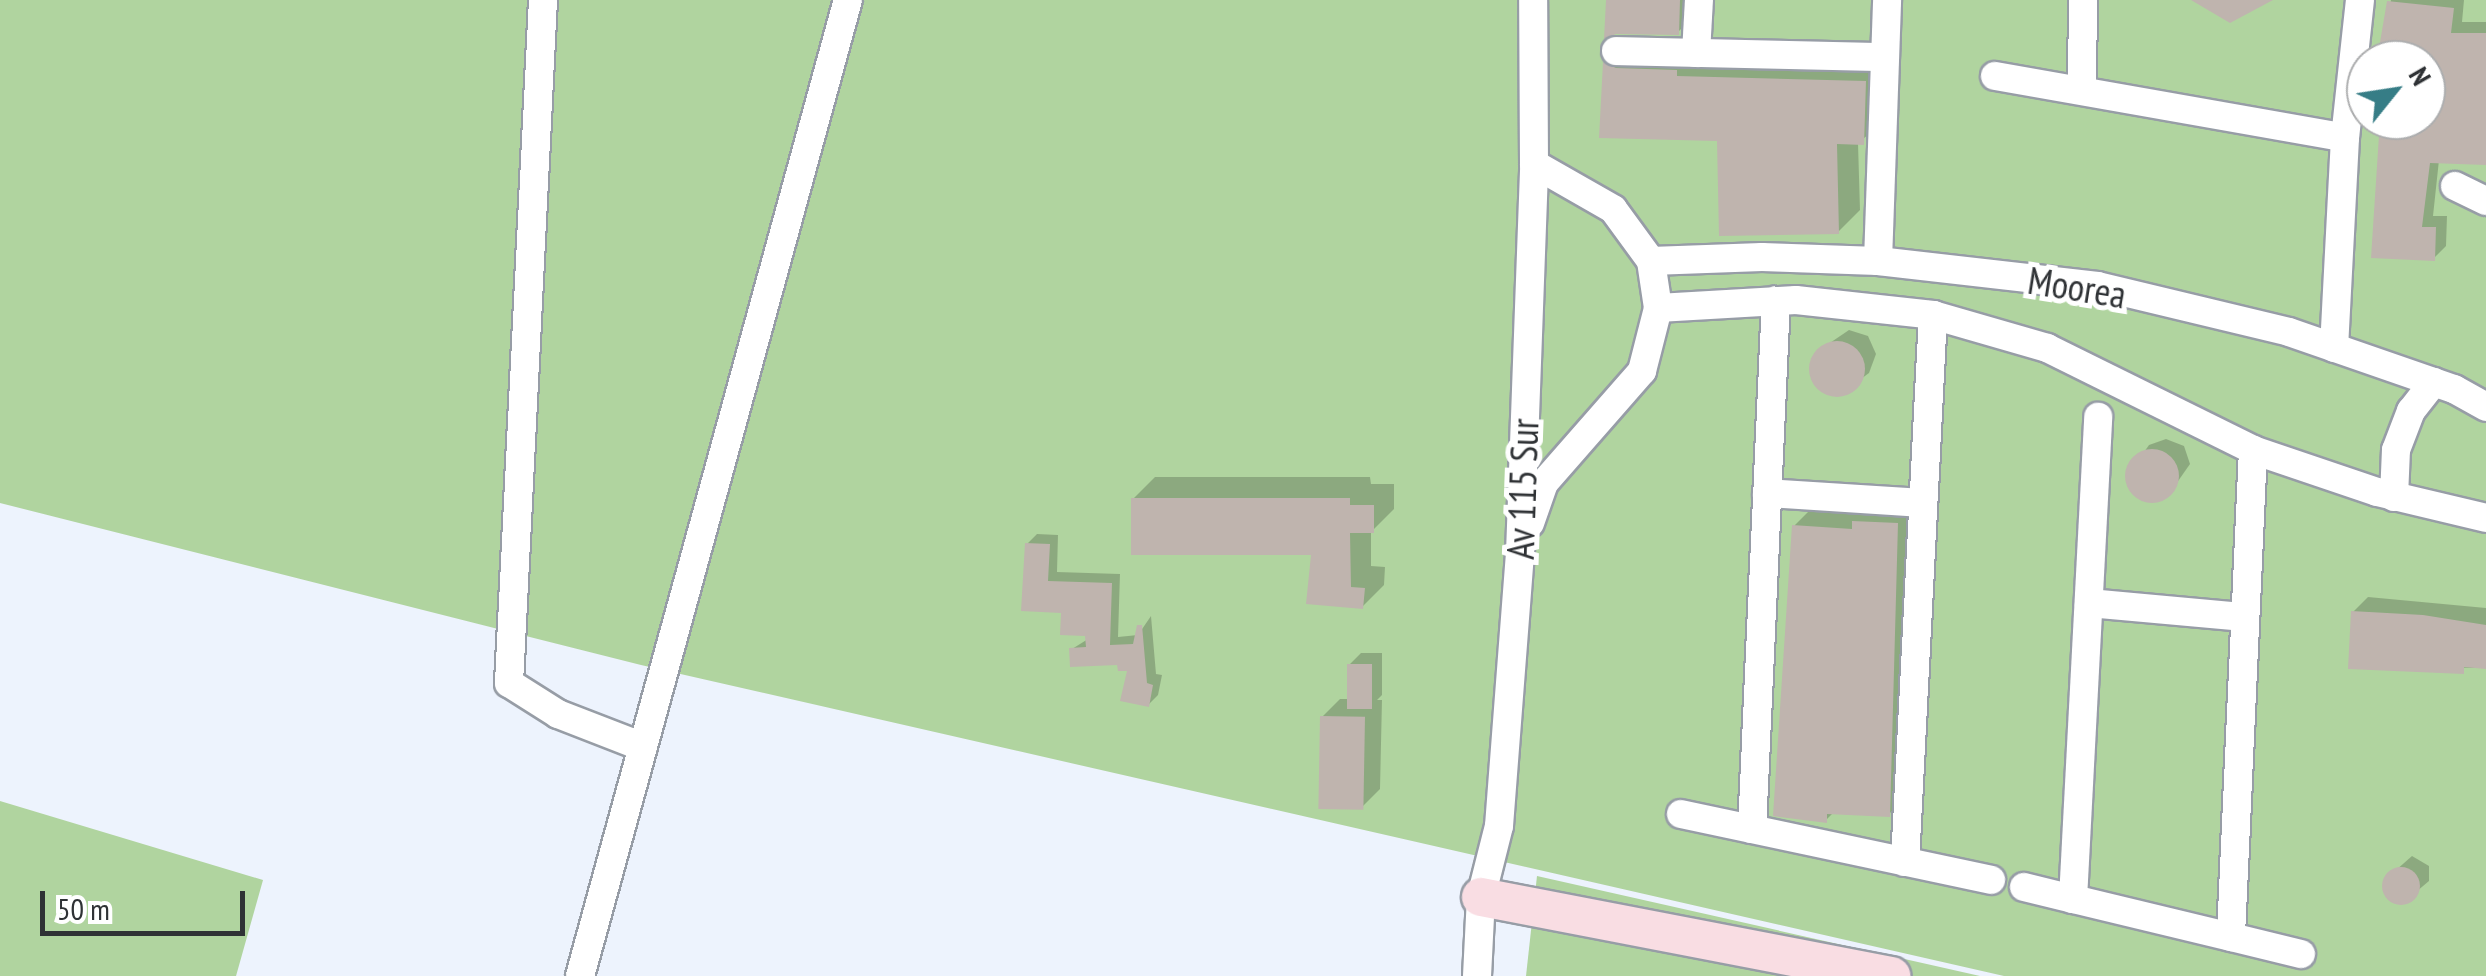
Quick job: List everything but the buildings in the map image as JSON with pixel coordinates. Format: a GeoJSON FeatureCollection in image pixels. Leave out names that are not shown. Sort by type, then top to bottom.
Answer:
{"type":"FeatureCollection","features":[{"type":"Feature","properties":{"kind":"main road"},"geometry":{"type":"LineString","coordinates":[[1481,897],[1891,976]]}},
{"type":"Feature","properties":{"kind":"street"},"geometry":{"type":"LineString","coordinates":[[544,0],[509,683],[558,714],[642,748]]}},
{"type":"Feature","properties":{"kind":"street"},"geometry":{"type":"LineString","coordinates":[[581,976],[848,0]]}},
{"type":"Feature","properties":{"kind":"street","name":"Av 115 Sur"},"geometry":{"type":"LineString","coordinates":[[1478,976],[1481,897],[1500,826],[1520,553],[1534,164],[1533,0]]}},
{"type":"Feature","properties":{"kind":"street"},"geometry":{"type":"LineString","coordinates":[[1696,53],[1699,0]]}},
{"type":"Feature","properties":{"kind":"street"},"geometry":{"type":"LineString","coordinates":[[1878,261],[1887,0]]}},
{"type":"Feature","properties":{"kind":"street"},"geometry":{"type":"LineString","coordinates":[[2082,90],[2083,0]]}},
{"type":"Feature","properties":{"kind":"street"},"geometry":{"type":"LineString","coordinates":[[2334,348],[2345,138],[2360,0]]}},
{"type":"Feature","properties":{"kind":"street"},"geometry":{"type":"LineString","coordinates":[[1616,52],[1885,57]]}},
{"type":"Feature","properties":{"kind":"street"},"geometry":{"type":"LineString","coordinates":[[1995,76],[2345,138]]}},
{"type":"Feature","properties":{"kind":"street"},"geometry":{"type":"LineString","coordinates":[[1520,553],[1544,482],[1642,372],[1658,308],[1651,261],[1613,209],[1534,164]]}},
{"type":"Feature","properties":{"kind":"street"},"geometry":{"type":"LineString","coordinates":[[2455,186],[2486,200]]}},
{"type":"Feature","properties":{"kind":"street"},"geometry":{"type":"LineString","coordinates":[[1752,829],[1767,493],[1766,302],[1762,257]]}},
{"type":"Feature","properties":{"kind":"street","name":"Moorea"},"geometry":{"type":"LineString","coordinates":[[1651,261],[1762,257],[1878,261],[2098,286],[2289,332],[2434,382],[2486,407]]}},
{"type":"Feature","properties":{"kind":"street"},"geometry":{"type":"LineString","coordinates":[[1658,308],[1766,302],[1932,315],[2047,348],[2254,450],[2394,496],[2485,517]]}},
{"type":"Feature","properties":{"kind":"street"},"geometry":{"type":"LineString","coordinates":[[1905,862],[1932,315]]}},
{"type":"Feature","properties":{"kind":"street"},"geometry":{"type":"LineString","coordinates":[[2394,496],[2396,450],[2411,411],[2434,382]]}},
{"type":"Feature","properties":{"kind":"street"},"geometry":{"type":"LineString","coordinates":[[2073,899],[2098,417]]}},
{"type":"Feature","properties":{"kind":"street"},"geometry":{"type":"LineString","coordinates":[[2231,937],[2254,450]]}},
{"type":"Feature","properties":{"kind":"street"},"geometry":{"type":"LineString","coordinates":[[1767,493],[1921,502]]}},
{"type":"Feature","properties":{"kind":"street"},"geometry":{"type":"LineString","coordinates":[[2088,603],[2244,617]]}},
{"type":"Feature","properties":{"kind":"street"},"geometry":{"type":"LineString","coordinates":[[1682,814],[1991,880]]}},
{"type":"Feature","properties":{"kind":"street"},"geometry":{"type":"LineString","coordinates":[[2024,887],[2301,954]]}},
{"type":"Feature","properties":{"kind":"green space"},"geometry":{"type":"Polygon","coordinates":[[[0,0],[2486,0],[2486,976],[2004,976],[641,665],[0,503],[0,0]]]}},
{"type":"Feature","properties":{"kind":"green space"},"geometry":{"type":"Polygon","coordinates":[[[0,801],[263,880],[236,976],[0,976],[0,801]]]}},
{"type":"Feature","properties":{"kind":"green space"},"geometry":{"type":"Polygon","coordinates":[[[1537,876],[1980,976],[1526,976],[1537,876]]]}}]}
